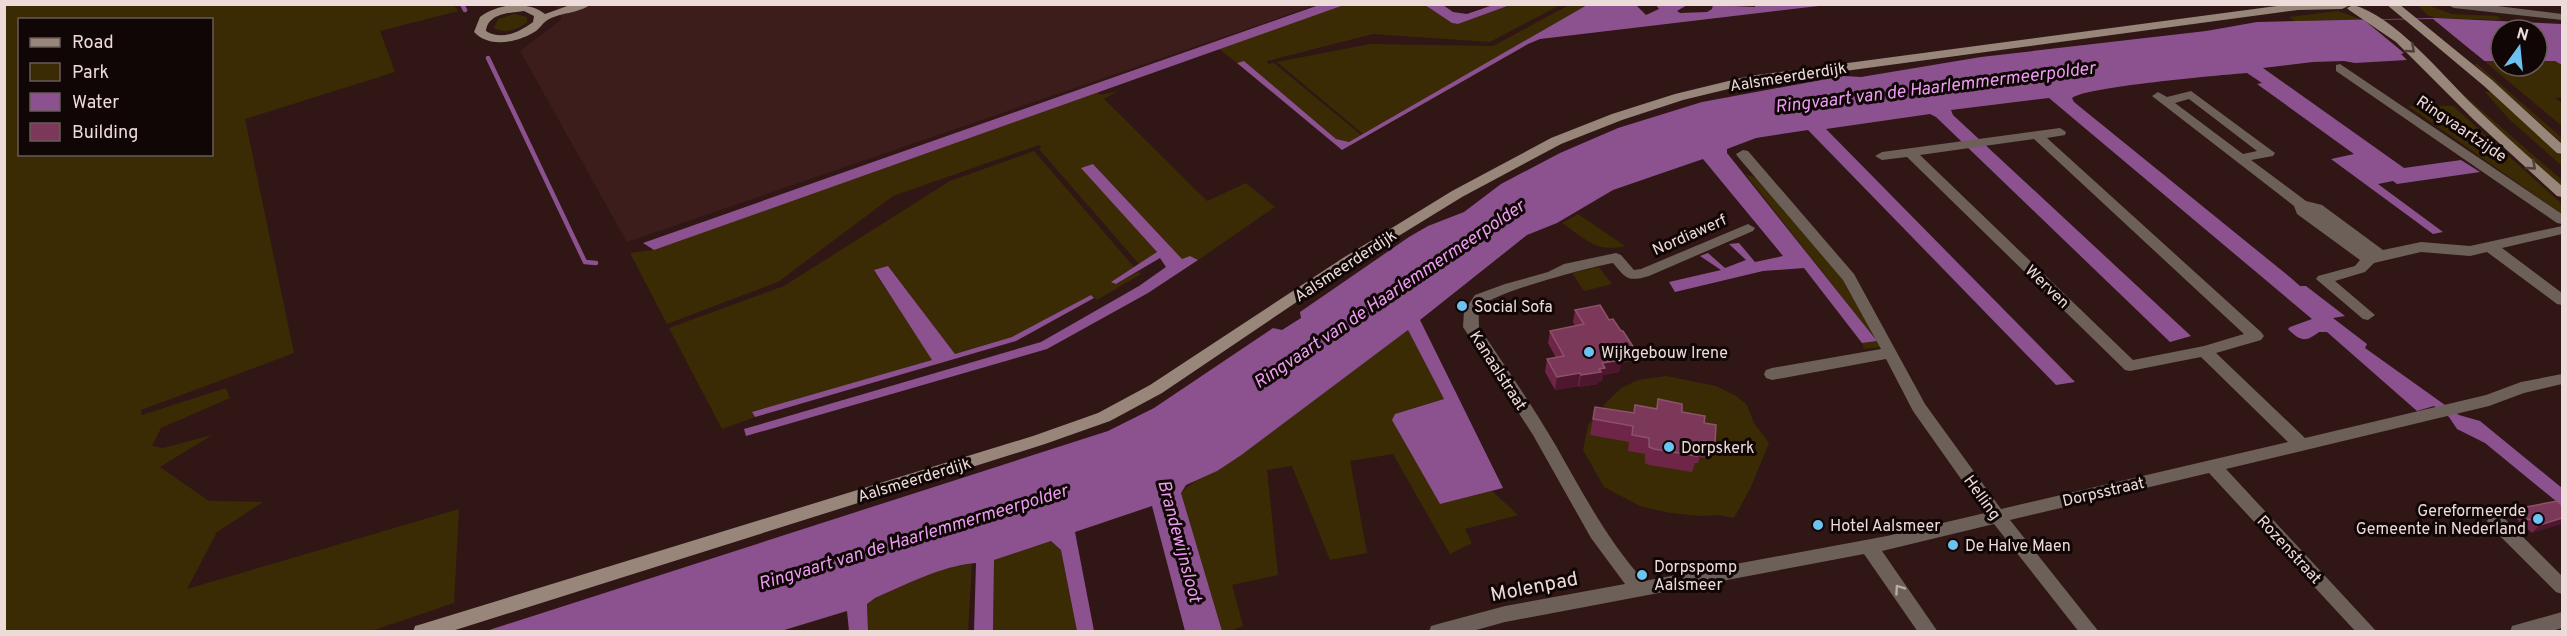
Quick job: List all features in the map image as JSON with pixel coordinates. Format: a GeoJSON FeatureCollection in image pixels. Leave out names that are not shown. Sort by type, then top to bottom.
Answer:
{"type":"FeatureCollection","features":[{"type":"Feature","properties":{"kind":"street"},"geometry":{"type":"LineString","coordinates":[[561,4],[539,15],[534,28],[519,35],[499,38],[483,35],[480,32],[482,22],[493,9],[513,6],[539,15],[586,4]]}},
{"type":"Feature","properties":{"kind":"street","name":"Aalsmeerderdijk"},"geometry":{"type":"LineString","coordinates":[[422,632],[572,587],[1104,417],[1156,389],[1348,261],[1457,194],[1556,141],[1617,117],[1679,97],[1749,80],[2299,5],[2374,9],[2382,4]]}},
{"type":"Feature","properties":{"kind":"street"},"geometry":{"type":"LineString","coordinates":[[2391,4],[2429,33],[2562,150]]}},
{"type":"Feature","properties":{"kind":"street"},"geometry":{"type":"LineString","coordinates":[[2400,5],[2412,19]]}},
{"type":"Feature","properties":{"kind":"street"},"geometry":{"type":"LineString","coordinates":[[2454,5],[2562,17]]}},
{"type":"Feature","properties":{"kind":"street"},"geometry":{"type":"LineString","coordinates":[[2344,6],[2390,30],[2431,67],[2468,107],[2562,193]]}},
{"type":"Feature","properties":{"kind":"street","name":"Ringvaartzijde"},"geometry":{"type":"LineString","coordinates":[[2340,68],[2562,220]]}},
{"type":"Feature","properties":{"kind":"street"},"geometry":{"type":"LineString","coordinates":[[2241,158],[2268,153],[2191,95],[2161,98],[2301,204],[2302,211],[2375,258]]}},
{"type":"Feature","properties":{"kind":"street"},"geometry":{"type":"LineString","coordinates":[[1882,156],[2060,132]]}},
{"type":"Feature","properties":{"kind":"street","name":"Werven"},"geometry":{"type":"LineString","coordinates":[[1911,153],[2130,366],[2204,351],[2256,336],[2037,135]]}},
{"type":"Feature","properties":{"kind":"street","name":"Helling"},"geometry":{"type":"LineString","coordinates":[[1743,154],[1849,277],[1919,406],[1996,515],[2090,632]]}},
{"type":"Feature","properties":{"kind":"street","name":"Nordiawerf"},"geometry":{"type":"LineString","coordinates":[[1644,273],[1748,228]]}},
{"type":"Feature","properties":{"kind":"street"},"geometry":{"type":"LineString","coordinates":[[2368,315],[2323,279],[2360,269],[2375,258],[2421,247],[2470,251],[2562,230]]}},
{"type":"Feature","properties":{"kind":"street"},"geometry":{"type":"LineString","coordinates":[[2489,246],[2562,300]]}},
{"type":"Feature","properties":{"kind":"street","name":"Kanaalstraat"},"geometry":{"type":"LineString","coordinates":[[1640,589],[1622,571],[1602,543],[1539,431],[1471,327],[1471,311],[1480,299],[1510,286],[1553,275],[1569,267],[1616,258],[1631,275],[1644,273]]}},
{"type":"Feature","properties":{"kind":"street"},"geometry":{"type":"LineString","coordinates":[[2204,351],[2301,444]]}},
{"type":"Feature","properties":{"kind":"street"},"geometry":{"type":"LineString","coordinates":[[1772,374],[1890,352]]}},
{"type":"Feature","properties":{"kind":"street","name":"Dorpsstraat"},"geometry":{"type":"LineString","coordinates":[[1640,589],[1869,547],[1996,515],[2489,400],[2521,388],[2562,379]]}},
{"type":"Feature","properties":{"kind":"street","name":"Rozenstraat"},"geometry":{"type":"LineString","coordinates":[[2213,466],[2368,632]]}},
{"type":"Feature","properties":{"kind":"street"},"geometry":{"type":"LineString","coordinates":[[2496,521],[2562,587]]}},
{"type":"Feature","properties":{"kind":"street"},"geometry":{"type":"LineString","coordinates":[[1869,547],[1929,632]]}},
{"type":"Feature","properties":{"kind":"street","name":"Molenpad"},"geometry":{"type":"LineString","coordinates":[[1438,632],[1505,614],[1640,589]]}},
{"type":"Feature","properties":{"kind":"street"},"geometry":{"type":"LineString","coordinates":[[2519,632],[2562,620]]}},
{"type":"Feature","properties":{"kind":"shaded area"},"geometry":{"type":"Polygon","coordinates":[[[555,5],[1316,5],[627,242],[520,51],[562,19],[555,5]]]}},
{"type":"Feature","properties":{"kind":"green space"},"geometry":{"type":"Polygon","coordinates":[[[4,5],[454,5],[458,11],[380,31],[395,72],[245,119],[294,353],[141,410],[142,415],[226,388],[230,398],[161,428],[152,446],[163,448],[212,435],[160,467],[209,501],[263,502],[217,532],[187,589],[459,509],[454,603],[371,631],[5,631],[4,5]]]}},
{"type":"Feature","properties":{"kind":"green space"},"geometry":{"type":"Polygon","coordinates":[[[1344,5],[1425,5],[1452,23],[1458,24],[1510,5],[1560,5],[1490,42],[1373,34],[1267,61],[1268,64],[1274,63],[1361,135],[1349,142],[1336,139],[1244,61],[1237,63],[1218,48],[1344,5]]]}},
{"type":"Feature","properties":{"kind":"green space"},"geometry":{"type":"Polygon","coordinates":[[[1569,5],[1587,5],[1363,134],[1277,62],[1370,44],[1493,46],[1569,5]]]}},
{"type":"Feature","properties":{"kind":"green space"},"geometry":{"type":"Polygon","coordinates":[[[2418,5],[2427,5],[2452,14],[2497,16],[2499,18],[2436,18],[2427,15],[2418,5]]]}},
{"type":"Feature","properties":{"kind":"green space"},"geometry":{"type":"Polygon","coordinates":[[[2338,11],[2363,20],[2294,21],[2289,17],[2338,11]]]}},
{"type":"Feature","properties":{"kind":"green space"},"geometry":{"type":"Polygon","coordinates":[[[514,14],[527,17],[527,22],[511,30],[503,31],[494,28],[498,19],[514,14]]]}},
{"type":"Feature","properties":{"kind":"green space"},"geometry":{"type":"Polygon","coordinates":[[[2549,61],[2562,65],[2562,97],[2555,98],[2562,103],[2562,126],[2504,78],[2549,78],[2549,61]]]}},
{"type":"Feature","properties":{"kind":"green space"},"geometry":{"type":"Polygon","coordinates":[[[2474,64],[2489,74],[2489,77],[2474,64]]]}},
{"type":"Feature","properties":{"kind":"green space"},"geometry":{"type":"Polygon","coordinates":[[[2490,78],[2493,78],[2562,138],[2562,143],[2490,78]]]}},
{"type":"Feature","properties":{"kind":"green space"},"geometry":{"type":"Polygon","coordinates":[[[2450,83],[2562,180],[2562,190],[2541,172],[2450,83]]]}},
{"type":"Feature","properties":{"kind":"green space"},"geometry":{"type":"Polygon","coordinates":[[[1096,91],[1100,95],[1118,91],[1104,99],[1207,201],[1246,183],[1275,207],[1198,260],[1190,256],[1182,259],[1093,164],[1082,168],[1157,252],[1139,264],[1039,149],[1041,147],[1039,145],[893,196],[778,282],[667,324],[630,253],[654,250],[1096,91]]]}},
{"type":"Feature","properties":{"kind":"green space"},"geometry":{"type":"Polygon","coordinates":[[[2485,92],[2490,92],[2562,156],[2562,166],[2509,119],[2485,92]]]}},
{"type":"Feature","properties":{"kind":"green space"},"geometry":{"type":"Polygon","coordinates":[[[2408,106],[2453,106],[2562,204],[2562,214],[2408,106]]]}},
{"type":"Feature","properties":{"kind":"green space"},"geometry":{"type":"Polygon","coordinates":[[[1034,151],[1134,267],[1112,281],[1118,283],[1138,272],[1141,274],[1097,300],[1091,295],[1012,337],[955,354],[889,267],[874,271],[933,360],[752,412],[755,417],[722,429],[669,328],[784,286],[950,181],[1034,151]]]}},
{"type":"Feature","properties":{"kind":"green space"},"geometry":{"type":"Polygon","coordinates":[[[1746,175],[1763,179],[1860,301],[1881,347],[1864,349],[1862,343],[1877,341],[1746,175]]]}},
{"type":"Feature","properties":{"kind":"green space"},"geometry":{"type":"Polygon","coordinates":[[[1578,214],[1625,246],[1606,248],[1599,246],[1562,223],[1578,214]]]}},
{"type":"Feature","properties":{"kind":"green space"},"geometry":{"type":"Polygon","coordinates":[[[1599,267],[1612,284],[1584,291],[1572,273],[1599,267]]]}},
{"type":"Feature","properties":{"kind":"green space"},"geometry":{"type":"Polygon","coordinates":[[[1408,330],[1444,399],[1395,414],[1440,504],[1492,491],[1518,515],[1465,529],[1472,543],[1450,554],[1393,454],[1350,461],[1367,553],[1330,560],[1292,466],[1267,470],[1278,575],[1232,585],[1243,626],[1230,631],[1222,631],[1181,493],[1199,479],[1240,456],[1408,330]]]}},
{"type":"Feature","properties":{"kind":"green space"},"geometry":{"type":"Polygon","coordinates":[[[1666,376],[1716,386],[1736,396],[1747,405],[1754,423],[1769,443],[1751,487],[1734,518],[1670,513],[1640,506],[1604,487],[1583,450],[1588,425],[1621,388],[1638,380],[1666,376]]]}},
{"type":"Feature","properties":{"kind":"green space"},"geometry":{"type":"Polygon","coordinates":[[[1051,541],[1061,550],[1077,631],[993,632],[994,560],[1051,541]]]}},
{"type":"Feature","properties":{"kind":"green space"},"geometry":{"type":"Polygon","coordinates":[[[972,564],[968,631],[868,631],[867,604],[875,598],[935,572],[972,564]]]}},
{"type":"Feature","properties":{"kind":"water"},"geometry":{"type":"Polygon","coordinates":[[[1319,5],[1344,5],[654,250],[643,243],[1319,5]]]}},
{"type":"Feature","properties":{"kind":"water"},"geometry":{"type":"Polygon","coordinates":[[[1425,5],[1443,5],[1453,12],[1467,14],[1493,5],[1510,5],[1458,24],[1452,23],[1425,5]]]}},
{"type":"Feature","properties":{"kind":"water"},"geometry":{"type":"Polygon","coordinates":[[[1587,5],[1636,5],[1646,15],[1659,9],[1656,5],[1687,5],[1677,11],[1680,13],[1707,12],[1712,9],[1713,5],[1755,7],[1755,5],[1827,5],[1540,39],[1342,150],[1237,63],[1244,61],[1336,139],[1349,142],[1587,5]]]}},
{"type":"Feature","properties":{"kind":"water"},"geometry":{"type":"Polygon","coordinates":[[[2435,18],[2489,21],[2489,61],[2484,61],[2473,52],[2402,54],[2407,60],[2355,63],[2313,62],[2263,68],[2404,168],[2461,160],[2480,172],[2397,184],[2393,181],[2378,184],[2443,232],[2433,234],[2331,159],[2354,154],[2257,84],[2262,83],[2247,73],[2126,86],[2072,98],[2074,102],[2300,286],[2306,286],[2345,316],[2333,318],[2367,344],[2365,348],[2459,415],[2480,421],[2562,488],[2562,506],[2485,443],[2457,429],[2449,417],[2434,406],[2417,411],[2327,332],[2319,332],[2307,339],[2300,338],[2293,333],[2288,329],[2290,327],[2312,319],[2049,98],[1951,110],[1953,115],[2191,336],[2170,342],[1936,117],[1930,114],[1826,129],[2075,382],[2056,385],[1808,130],[1756,138],[1727,149],[1727,153],[1877,341],[1862,343],[1804,268],[1763,271],[1675,292],[1669,282],[1721,270],[1700,256],[1708,253],[1725,268],[1746,260],[1729,244],[1739,243],[1755,262],[1783,256],[1703,159],[1613,190],[1557,223],[1527,235],[1420,320],[1503,488],[1440,504],[1392,420],[1395,414],[1444,399],[1408,330],[1240,456],[1217,471],[1186,485],[1181,493],[1222,631],[1185,631],[1152,506],[1075,532],[1094,631],[1077,631],[1061,550],[1051,541],[994,560],[993,631],[974,631],[976,563],[937,572],[875,598],[867,604],[868,631],[849,631],[847,611],[781,631],[483,632],[1108,431],[1154,408],[1273,328],[1282,330],[1301,318],[1300,312],[1409,237],[1428,226],[1464,212],[1501,184],[1560,153],[1618,128],[1702,102],[1843,76],[1861,77],[1981,57],[2206,31],[2257,22],[2435,18]]]}},
{"type":"Feature","properties":{"kind":"water"},"geometry":{"type":"Polygon","coordinates":[[[2549,23],[2562,24],[2562,65],[2549,61],[2549,23]]]}},
{"type":"Feature","properties":{"kind":"water"},"geometry":{"type":"Polygon","coordinates":[[[1093,164],[1182,259],[1190,256],[1198,260],[1148,293],[1047,349],[746,436],[744,429],[1041,342],[1139,286],[1166,267],[1160,258],[1116,284],[1111,282],[1157,252],[1081,168],[1093,164]]]}},
{"type":"Feature","properties":{"kind":"water"},"geometry":{"type":"Polygon","coordinates":[[[888,266],[955,354],[1012,337],[1091,295],[1094,298],[1016,341],[755,417],[752,412],[932,360],[874,270],[888,266]]]}},
{"type":"Feature","properties":{"kind":"pier"},"geometry":{"type":"Polygon","coordinates":[[[2433,19],[2488,64],[2482,63],[2472,55],[2408,57],[2409,62],[2401,54],[2404,53],[2364,20],[2433,19]]]}},
{"type":"Feature","properties":{"kind":"building","name":"Wijkgebouw Irene"},"geometry":{"type":"Polygon","coordinates":[[[1600,305],[1609,320],[1613,319],[1634,348],[1617,351],[1622,360],[1602,363],[1605,368],[1599,369],[1601,372],[1557,377],[1547,359],[1564,356],[1550,331],[1584,324],[1575,310],[1600,305]]]}},
{"type":"Feature","properties":{"kind":"building"},"geometry":{"type":"Polygon","coordinates":[[[1658,399],[1682,404],[1682,412],[1705,416],[1704,423],[1716,425],[1715,443],[1703,441],[1703,447],[1697,447],[1697,456],[1654,449],[1649,447],[1649,438],[1632,435],[1633,426],[1593,419],[1595,407],[1634,413],[1635,405],[1657,409],[1658,399]]]}},
{"type":"Feature","properties":{"kind":"building"},"geometry":{"type":"Polygon","coordinates":[[[2557,501],[2562,506],[2562,518],[2540,525],[2534,520],[2524,519],[2526,513],[2521,508],[2557,501]]]}},
{"type":"Feature","properties":{"kind":"waterway"},"geometry":{"type":"LineString","coordinates":[[462,4],[465,10]]}},
{"type":"Feature","properties":{"kind":"waterway"},"geometry":{"type":"LineString","coordinates":[[488,58],[585,262],[596,263]]}},
{"type":"Feature","properties":{"kind":"place","name":"Social Sofa"},"geometry":{"type":"Point","coordinates":[1462,306]}},
{"type":"Feature","properties":{"kind":"place","name":"Wijkgebouw Irene"},"geometry":{"type":"Point","coordinates":[1589,352]}},
{"type":"Feature","properties":{"kind":"place","name":"Dorpskerk"},"geometry":{"type":"Point","coordinates":[1669,447]}},
{"type":"Feature","properties":{"kind":"place","name":"Gereformeerde Gemeente in Nederland"},"geometry":{"type":"Point","coordinates":[2538,519]}},
{"type":"Feature","properties":{"kind":"place","name":"Hotel Aalsmeer"},"geometry":{"type":"Point","coordinates":[1818,525]}},
{"type":"Feature","properties":{"kind":"place","name":"De Halve Maen"},"geometry":{"type":"Point","coordinates":[1953,545]}},
{"type":"Feature","properties":{"kind":"place","name":"Dorpspomp Aalsmeer"},"geometry":{"type":"Point","coordinates":[1642,575]}},
{"type":"Feature","properties":{"kind":"water label","name":"Ringvaart van de Haarlemmermeerpolder"},"geometry":{"type":"Point","coordinates":[1935,87]}},
{"type":"Feature","properties":{"kind":"water label","name":"Ringvaart van de Haarlemmermeerpolder"},"geometry":{"type":"Point","coordinates":[1389,294]}},
{"type":"Feature","properties":{"kind":"water label","name":"Ringvaart van de Haarlemmermeerpolder"},"geometry":{"type":"Point","coordinates":[913,537]}},
{"type":"Feature","properties":{"kind":"water label","name":"Brandewijnsloot"},"geometry":{"type":"Point","coordinates":[1180,541]}}]}
